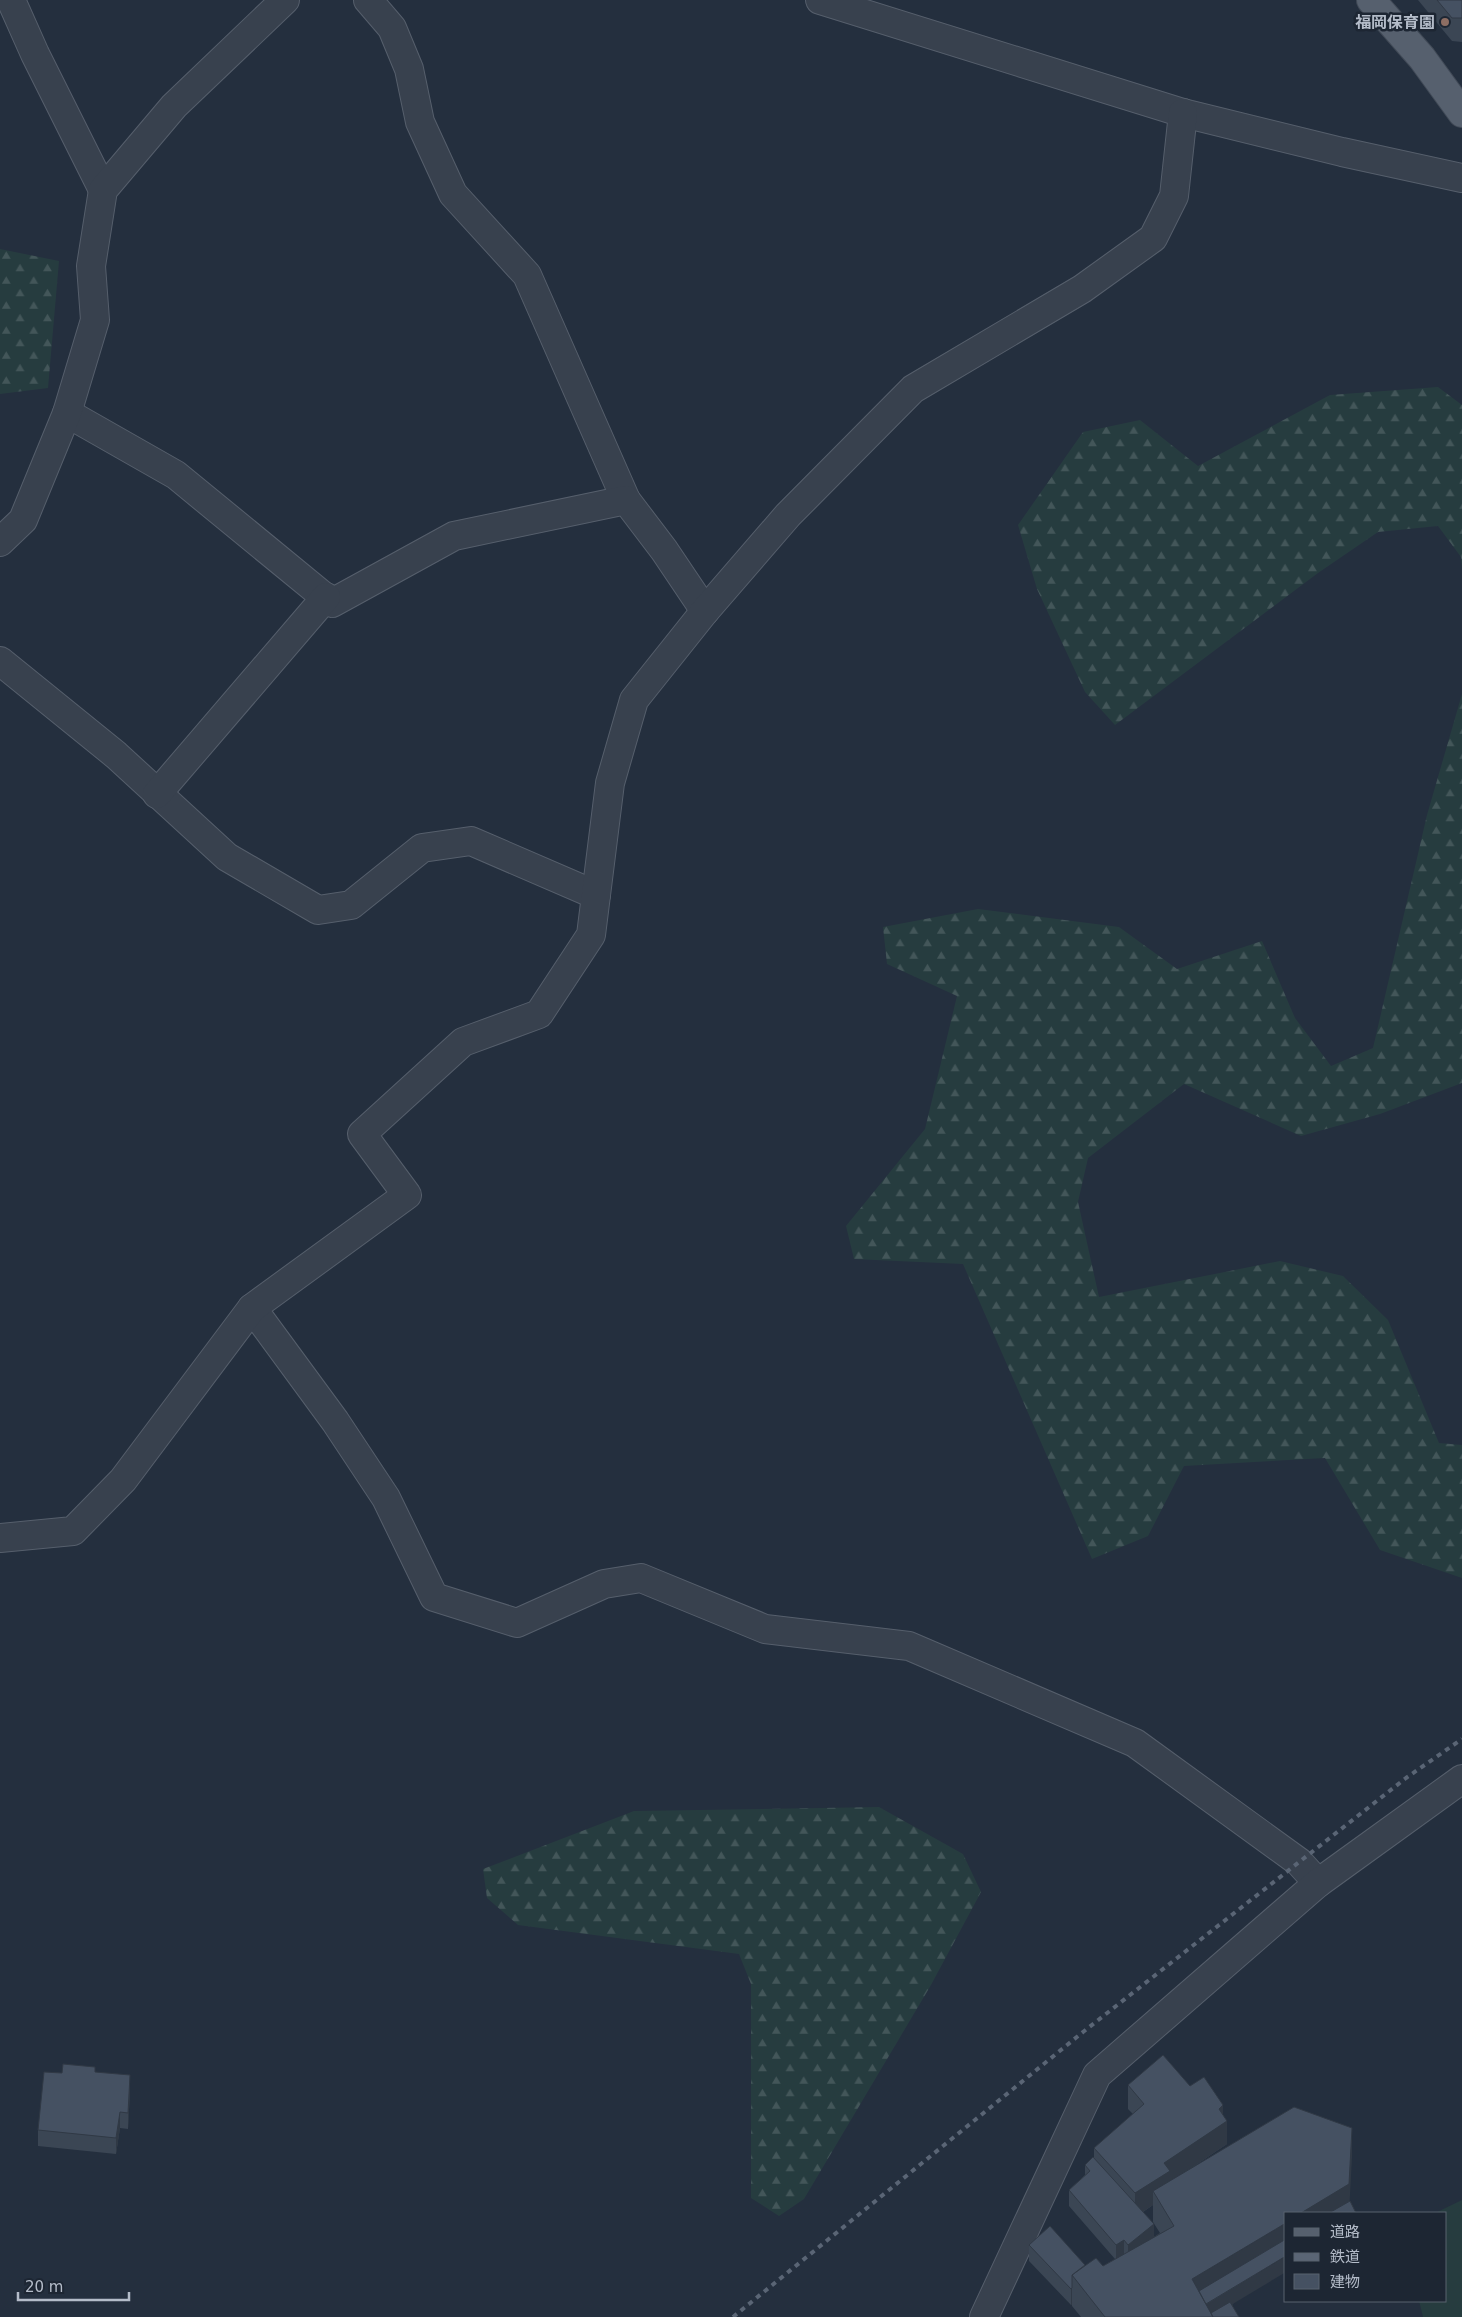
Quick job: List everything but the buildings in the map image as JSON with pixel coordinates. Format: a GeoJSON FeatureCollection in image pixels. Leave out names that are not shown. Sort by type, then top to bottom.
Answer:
{"type":"FeatureCollection","features":[{"type":"Feature","properties":{"kind":"main road"},"geometry":{"type":"LineString","coordinates":[[1371,0],[1422,58],[1462,113]]}},
{"type":"Feature","properties":{"kind":"street"},"geometry":{"type":"LineString","coordinates":[[11,0],[35,54],[103,190]]}},
{"type":"Feature","properties":{"kind":"street"},"geometry":{"type":"LineString","coordinates":[[0,542],[23,520],[67,413],[95,320],[91,266],[103,190],[174,106],[285,0]]}},
{"type":"Feature","properties":{"kind":"street"},"geometry":{"type":"LineString","coordinates":[[368,0],[392,28],[409,69],[420,122],[453,194],[527,275],[626,500],[664,550],[704,611]]}},
{"type":"Feature","properties":{"kind":"street"},"geometry":{"type":"LineString","coordinates":[[820,0],[1183,113],[1342,152],[1462,178]]}},
{"type":"Feature","properties":{"kind":"street"},"geometry":{"type":"LineString","coordinates":[[0,1538],[73,1531],[124,1480],[252,1308],[407,1195],[362,1134],[463,1042],[539,1014],[592,935],[610,783],[634,700],[704,611],[788,515],[913,389],[1082,289],[1153,238],[1174,196],[1183,113]]}},
{"type":"Feature","properties":{"kind":"street"},"geometry":{"type":"LineString","coordinates":[[67,413],[176,475],[332,603],[454,536],[626,500]]}},
{"type":"Feature","properties":{"kind":"street"},"geometry":{"type":"LineString","coordinates":[[158,794],[326,598]]}},
{"type":"Feature","properties":{"kind":"street"},"geometry":{"type":"LineString","coordinates":[[0,661],[116,755],[227,857],[318,910],[351,905],[422,848],[471,841],[596,895]]}},
{"type":"Feature","properties":{"kind":"street"},"geometry":{"type":"LineString","coordinates":[[252,1308],[335,1421],[386,1498],[434,1597],[517,1623],[604,1584],[641,1578],[765,1629],[910,1646],[1135,1743],[1298,1862],[1318,1882]]}},
{"type":"Feature","properties":{"kind":"street"},"geometry":{"type":"LineString","coordinates":[[984,2317],[1097,2075],[1318,1882],[1462,1779]]}},
{"type":"Feature","properties":{"kind":"green space"},"geometry":{"type":"Polygon","coordinates":[[[0,249],[59,261],[48,388],[0,394],[0,249]]]}},
{"type":"Feature","properties":{"kind":"green space"},"geometry":{"type":"Polygon","coordinates":[[[1438,387],[1462,405],[1462,568],[1461,557],[1438,526],[1378,532],[1318,573],[1115,725],[1085,692],[1037,589],[1018,525],[1083,432],[1140,420],[1198,466],[1330,395],[1438,387]]]}},
{"type":"Feature","properties":{"kind":"green space"},"geometry":{"type":"Polygon","coordinates":[[[1462,694],[1462,1083],[1380,1114],[1301,1136],[1184,1084],[1088,1158],[1078,1202],[1099,1297],[1280,1261],[1343,1276],[1388,1320],[1439,1443],[1462,1445],[1462,1578],[1380,1550],[1325,1458],[1184,1466],[1148,1536],[1092,1559],[963,1264],[854,1259],[846,1226],[925,1129],[957,996],[887,964],[883,927],[978,909],[1119,927],[1177,969],[1262,941],[1295,1018],[1331,1066],[1373,1048],[1427,815],[1462,694]]]}},
{"type":"Feature","properties":{"kind":"green space"},"geometry":{"type":"Polygon","coordinates":[[[879,1807],[963,1854],[981,1892],[931,1985],[804,2199],[779,2216],[751,2198],[751,1984],[739,1954],[518,1925],[487,1898],[483,1869],[634,1811],[879,1807]]]}},
{"type":"Feature","properties":{"kind":"green space"},"geometry":{"type":"Polygon","coordinates":[[[1462,2200],[1462,2317],[1423,2317],[1419,2302],[1447,2302],[1447,2212],[1437,2212],[1462,2200]]]}},
{"type":"Feature","properties":{"kind":"railway"},"geometry":{"type":"LineString","coordinates":[[733,2317],[1083,2032],[1406,1778],[1462,1739]]}},
{"type":"Feature","properties":{"kind":"place","name":"福岡保育園"},"geometry":{"type":"Point","coordinates":[1445,22]}}]}
